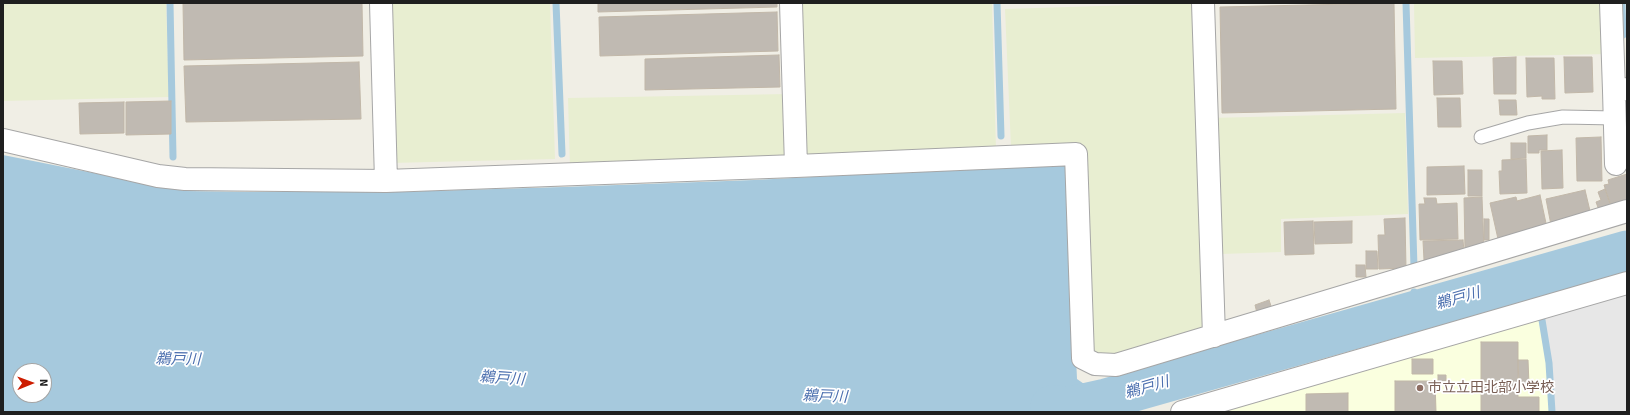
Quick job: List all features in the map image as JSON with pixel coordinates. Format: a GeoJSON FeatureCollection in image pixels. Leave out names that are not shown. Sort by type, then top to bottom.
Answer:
{"type":"FeatureCollection","features":[{"type":"Feature","properties":{"kind":"street"},"geometry":{"type":"LineString","coordinates":[[381,3],[386,181]]}},
{"type":"Feature","properties":{"kind":"street"},"geometry":{"type":"LineString","coordinates":[[791,3],[796,166]]}},
{"type":"Feature","properties":{"kind":"street"},"geometry":{"type":"LineString","coordinates":[[1203,3],[1214,336]]}},
{"type":"Feature","properties":{"kind":"street"},"geometry":{"type":"LineString","coordinates":[[1611,3],[1620,90],[1615,118],[1616,164]]}},
{"type":"Feature","properties":{"kind":"street"},"geometry":{"type":"LineString","coordinates":[[3,140],[158,176],[185,179],[386,181],[1076,154],[1083,358],[1095,364],[1116,365],[1627,211]]}},
{"type":"Feature","properties":{"kind":"street"},"geometry":{"type":"LineString","coordinates":[[1182,412],[1627,283]]}},
{"type":"Feature","properties":{"kind":"lane"},"geometry":{"type":"LineString","coordinates":[[1481,137],[1528,123],[1556,118],[1615,118]]}},
{"type":"Feature","properties":{"kind":"shaded area"},"geometry":{"type":"Polygon","coordinates":[[[3,3],[166,3],[169,97],[3,101],[3,3]]]}},
{"type":"Feature","properties":{"kind":"shaded area"},"geometry":{"type":"Polygon","coordinates":[[[386,3],[550,3],[555,159],[390,163],[386,3]]]}},
{"type":"Feature","properties":{"kind":"shaded area"},"geometry":{"type":"Polygon","coordinates":[[[799,3],[992,3],[996,150],[811,158],[803,151],[799,3]]]}},
{"type":"Feature","properties":{"kind":"shaded area"},"geometry":{"type":"Polygon","coordinates":[[[1196,3],[1207,324],[1199,333],[1117,358],[1095,356],[1087,343],[1082,150],[1011,147],[1005,9],[1196,3]]]}},
{"type":"Feature","properties":{"kind":"shaded area"},"geometry":{"type":"Polygon","coordinates":[[[1414,3],[1608,3],[1609,54],[1415,58],[1414,3]]]}},
{"type":"Feature","properties":{"kind":"shaded area"},"geometry":{"type":"Polygon","coordinates":[[[788,94],[786,157],[570,168],[568,98],[788,94]]]}},
{"type":"Feature","properties":{"kind":"shaded area"},"geometry":{"type":"Polygon","coordinates":[[[1405,113],[1408,214],[1281,219],[1281,252],[1221,254],[1211,118],[1405,113]]]}},
{"type":"Feature","properties":{"kind":"shaded area"},"geometry":{"type":"Polygon","coordinates":[[[1627,293],[1627,412],[1555,412],[1552,363],[1543,316],[1627,293]]]}},
{"type":"Feature","properties":{"kind":"shaded area","name":"市立立田北部小学校"},"geometry":{"type":"Polygon","coordinates":[[[1538,318],[1547,364],[1550,412],[1208,412],[1538,318]]]}},
{"type":"Feature","properties":{"kind":"water"},"geometry":{"type":"Polygon","coordinates":[[[3,155],[186,191],[252,192],[394,192],[563,187],[754,180],[1063,164],[1068,171],[1077,379],[1087,386],[1104,383],[1107,412],[3,412],[3,155]]]}},
{"type":"Feature","properties":{"kind":"building"},"geometry":{"type":"Polygon","coordinates":[[[183,3],[362,3],[363,56],[184,60],[183,3]]]}},
{"type":"Feature","properties":{"kind":"building"},"geometry":{"type":"Polygon","coordinates":[[[598,3],[777,3],[777,7],[598,12],[598,3]]]}},
{"type":"Feature","properties":{"kind":"building"},"geometry":{"type":"Polygon","coordinates":[[[1394,3],[1396,109],[1222,113],[1220,7],[1394,3]]]}},
{"type":"Feature","properties":{"kind":"building"},"geometry":{"type":"Polygon","coordinates":[[[777,12],[778,51],[600,56],[599,17],[777,12]]]}},
{"type":"Feature","properties":{"kind":"building"},"geometry":{"type":"Polygon","coordinates":[[[779,55],[780,87],[645,90],[645,59],[779,55]]]}},
{"type":"Feature","properties":{"kind":"building"},"geometry":{"type":"Polygon","coordinates":[[[1516,57],[1516,94],[1494,94],[1493,58],[1516,57]]]}},
{"type":"Feature","properties":{"kind":"building"},"geometry":{"type":"Polygon","coordinates":[[[1564,57],[1592,57],[1593,92],[1565,93],[1564,57]]]}},
{"type":"Feature","properties":{"kind":"building"},"geometry":{"type":"Polygon","coordinates":[[[1526,58],[1554,58],[1555,99],[1542,99],[1542,96],[1527,97],[1526,58]]]}},
{"type":"Feature","properties":{"kind":"building"},"geometry":{"type":"Polygon","coordinates":[[[1433,61],[1462,61],[1463,94],[1434,95],[1433,61]]]}},
{"type":"Feature","properties":{"kind":"building"},"geometry":{"type":"Polygon","coordinates":[[[359,62],[361,119],[186,122],[184,66],[359,62]]]}},
{"type":"Feature","properties":{"kind":"building"},"geometry":{"type":"Polygon","coordinates":[[[1437,98],[1460,98],[1461,127],[1438,127],[1437,98]]]}},
{"type":"Feature","properties":{"kind":"building"},"geometry":{"type":"Polygon","coordinates":[[[1499,100],[1516,100],[1517,115],[1500,115],[1499,100]]]}},
{"type":"Feature","properties":{"kind":"building"},"geometry":{"type":"Polygon","coordinates":[[[171,101],[171,134],[126,135],[126,102],[171,101]]]}},
{"type":"Feature","properties":{"kind":"building"},"geometry":{"type":"Polygon","coordinates":[[[124,102],[124,133],[80,134],[79,103],[124,102]]]}},
{"type":"Feature","properties":{"kind":"building"},"geometry":{"type":"Polygon","coordinates":[[[1547,135],[1547,150],[1539,150],[1539,153],[1528,153],[1528,136],[1547,135]]]}},
{"type":"Feature","properties":{"kind":"building"},"geometry":{"type":"Polygon","coordinates":[[[1601,137],[1602,181],[1577,181],[1576,138],[1601,137]]]}},
{"type":"Feature","properties":{"kind":"building"},"geometry":{"type":"Polygon","coordinates":[[[1511,143],[1526,143],[1526,158],[1511,159],[1511,143]]]}},
{"type":"Feature","properties":{"kind":"building"},"geometry":{"type":"Polygon","coordinates":[[[1562,150],[1563,188],[1542,189],[1541,151],[1562,150]]]}},
{"type":"Feature","properties":{"kind":"building"},"geometry":{"type":"Polygon","coordinates":[[[1526,159],[1527,193],[1500,194],[1499,171],[1502,171],[1502,160],[1526,159]]]}},
{"type":"Feature","properties":{"kind":"building"},"geometry":{"type":"Polygon","coordinates":[[[1464,166],[1465,194],[1427,195],[1427,167],[1464,166]]]}},
{"type":"Feature","properties":{"kind":"building"},"geometry":{"type":"Polygon","coordinates":[[[1468,170],[1482,170],[1482,196],[1468,196],[1468,170]]]}},
{"type":"Feature","properties":{"kind":"building"},"geometry":{"type":"Polygon","coordinates":[[[1627,174],[1627,205],[1612,209],[1604,185],[1609,184],[1608,180],[1627,174]]]}},
{"type":"Feature","properties":{"kind":"building"},"geometry":{"type":"Polygon","coordinates":[[[1605,189],[1612,210],[1600,213],[1596,202],[1601,200],[1598,192],[1605,189]]]}},
{"type":"Feature","properties":{"kind":"building"},"geometry":{"type":"Polygon","coordinates":[[[1585,190],[1590,211],[1551,225],[1546,199],[1585,190]]]}},
{"type":"Feature","properties":{"kind":"building"},"geometry":{"type":"Polygon","coordinates":[[[1540,195],[1547,228],[1498,239],[1490,203],[1516,197],[1517,201],[1540,195]]]}},
{"type":"Feature","properties":{"kind":"building"},"geometry":{"type":"Polygon","coordinates":[[[1482,197],[1484,251],[1465,251],[1464,198],[1482,197]]]}},
{"type":"Feature","properties":{"kind":"building"},"geometry":{"type":"Polygon","coordinates":[[[1424,198],[1436,198],[1437,204],[1457,203],[1458,239],[1420,240],[1419,204],[1425,204],[1424,198]]]}},
{"type":"Feature","properties":{"kind":"building"},"geometry":{"type":"Polygon","coordinates":[[[1405,218],[1406,268],[1379,269],[1378,235],[1385,235],[1384,219],[1405,218]]]}},
{"type":"Feature","properties":{"kind":"building"},"geometry":{"type":"Polygon","coordinates":[[[1484,219],[1489,219],[1489,240],[1484,240],[1484,219]]]}},
{"type":"Feature","properties":{"kind":"building"},"geometry":{"type":"Polygon","coordinates":[[[1313,221],[1314,254],[1285,255],[1284,222],[1313,221]]]}},
{"type":"Feature","properties":{"kind":"building"},"geometry":{"type":"Polygon","coordinates":[[[1352,221],[1352,243],[1315,244],[1314,222],[1352,221]]]}},
{"type":"Feature","properties":{"kind":"building"},"geometry":{"type":"Polygon","coordinates":[[[1463,240],[1464,251],[1424,260],[1423,241],[1463,240]]]}},
{"type":"Feature","properties":{"kind":"building"},"geometry":{"type":"Polygon","coordinates":[[[1366,251],[1377,251],[1378,269],[1366,269],[1366,251]]]}},
{"type":"Feature","properties":{"kind":"building"},"geometry":{"type":"Polygon","coordinates":[[[1356,265],[1365,265],[1366,277],[1356,277],[1356,265]]]}},
{"type":"Feature","properties":{"kind":"building"},"geometry":{"type":"Polygon","coordinates":[[[1269,300],[1272,309],[1257,313],[1255,305],[1269,300]]]}},
{"type":"Feature","properties":{"kind":"building"},"geometry":{"type":"Polygon","coordinates":[[[1481,342],[1518,342],[1518,397],[1539,397],[1539,412],[1481,412],[1481,342]]]}},
{"type":"Feature","properties":{"kind":"building"},"geometry":{"type":"Polygon","coordinates":[[[1412,359],[1433,359],[1433,374],[1412,374],[1412,359]]]}},
{"type":"Feature","properties":{"kind":"building"},"geometry":{"type":"Polygon","coordinates":[[[1518,360],[1528,360],[1529,385],[1519,385],[1518,360]]]}},
{"type":"Feature","properties":{"kind":"building"},"geometry":{"type":"Polygon","coordinates":[[[1438,375],[1446,375],[1446,381],[1438,381],[1438,375]]]}},
{"type":"Feature","properties":{"kind":"building"},"geometry":{"type":"Polygon","coordinates":[[[1395,381],[1435,381],[1436,412],[1395,412],[1395,381]]]}},
{"type":"Feature","properties":{"kind":"building"},"geometry":{"type":"Polygon","coordinates":[[[1348,393],[1348,412],[1306,412],[1306,394],[1348,393]]]}},
{"type":"Feature","properties":{"kind":"waterway"},"geometry":{"type":"LineString","coordinates":[[170,3],[173,157]]}},
{"type":"Feature","properties":{"kind":"waterway"},"geometry":{"type":"LineString","coordinates":[[556,3],[562,154]]}},
{"type":"Feature","properties":{"kind":"waterway"},"geometry":{"type":"LineString","coordinates":[[997,3],[1001,136]]}},
{"type":"Feature","properties":{"kind":"waterway"},"geometry":{"type":"LineString","coordinates":[[1406,3],[1414,267]]}},
{"type":"Feature","properties":{"kind":"waterway"},"geometry":{"type":"LineString","coordinates":[[1622,3],[1623,35]]}},
{"type":"Feature","properties":{"kind":"waterway","name":"鵜戸川"},"geometry":{"type":"LineString","coordinates":[[1051,406],[1070,407],[1106,399],[1627,251]]}},
{"type":"Feature","properties":{"kind":"waterway"},"geometry":{"type":"LineString","coordinates":[[1414,292],[1415,311]]}},
{"type":"Feature","properties":{"kind":"waterway"},"geometry":{"type":"LineString","coordinates":[[1542,320],[1549,363],[1552,412]]}},
{"type":"Feature","properties":{"kind":"place","name":"市立立田北部小学校"},"geometry":{"type":"Point","coordinates":[1420,388]}}]}
